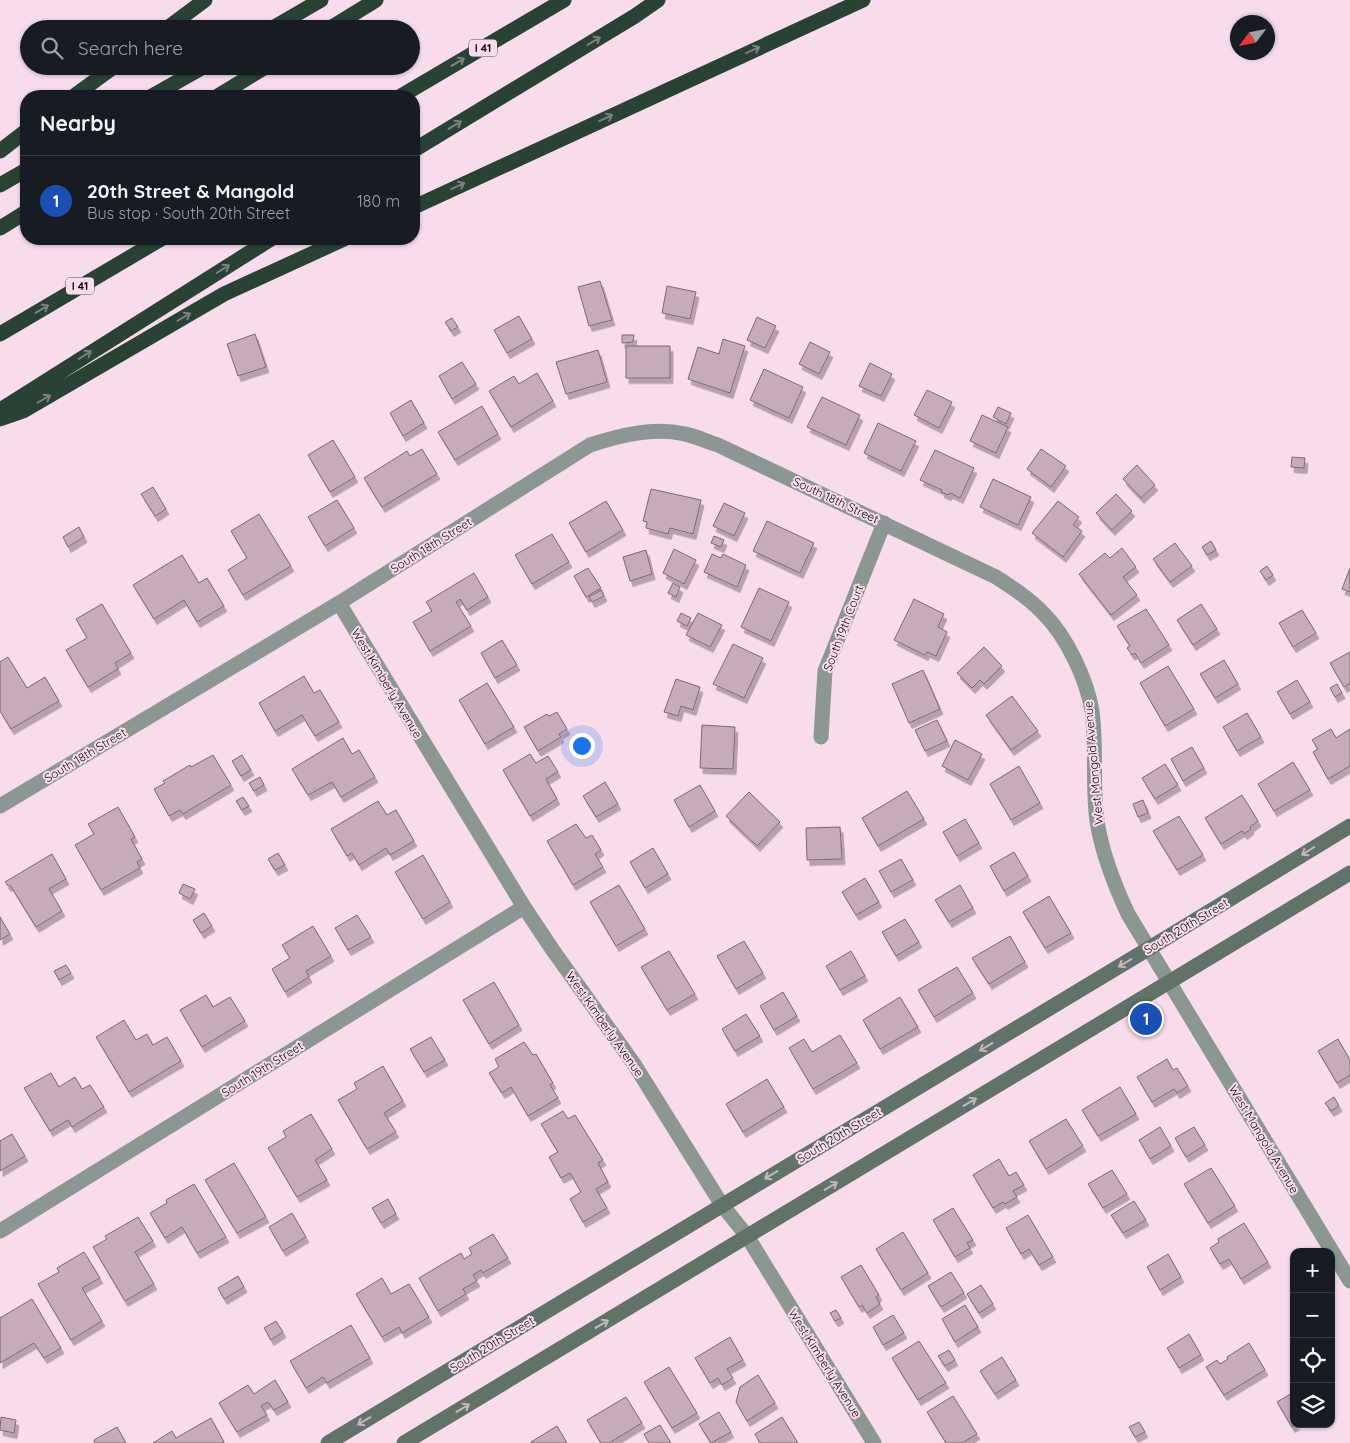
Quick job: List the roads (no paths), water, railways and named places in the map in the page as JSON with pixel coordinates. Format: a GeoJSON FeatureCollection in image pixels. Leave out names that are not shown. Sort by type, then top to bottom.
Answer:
{"type":"FeatureCollection","features":[{"type":"Feature","properties":{"kind":"highway"},"geometry":{"type":"LineString","coordinates":[[178,20],[205,0]]}},
{"type":"Feature","properties":{"kind":"highway"},"geometry":{"type":"LineString","coordinates":[[287,20],[321,0]]}},
{"type":"Feature","properties":{"kind":"highway"},"geometry":{"type":"LineString","coordinates":[[344,20],[376,0]]}},
{"type":"Feature","properties":{"kind":"highway","name":"I 41"},"geometry":{"type":"LineString","coordinates":[[412,90],[564,0]]}},
{"type":"Feature","properties":{"kind":"highway"},"geometry":{"type":"LineString","coordinates":[[420,146],[658,0]]}},
{"type":"Feature","properties":{"kind":"highway"},"geometry":{"type":"LineString","coordinates":[[420,204],[863,0]]}},
{"type":"Feature","properties":{"kind":"highway"},"geometry":{"type":"LineString","coordinates":[[82,90],[103,75]]}},
{"type":"Feature","properties":{"kind":"highway"},"geometry":{"type":"LineString","coordinates":[[163,90],[189,75]]}},
{"type":"Feature","properties":{"kind":"highway"},"geometry":{"type":"LineString","coordinates":[[228,90],[252,75]]}},
{"type":"Feature","properties":{"kind":"highway"},"geometry":{"type":"LineString","coordinates":[[0,151],[20,136]]}},
{"type":"Feature","properties":{"kind":"highway"},"geometry":{"type":"LineString","coordinates":[[0,185],[20,173]]}},
{"type":"Feature","properties":{"kind":"highway"},"geometry":{"type":"LineString","coordinates":[[0,228],[20,216]]}},
{"type":"Feature","properties":{"kind":"highway","name":"I 41"},"geometry":{"type":"LineString","coordinates":[[0,334],[151,245]]}},
{"type":"Feature","properties":{"kind":"highway"},"geometry":{"type":"LineString","coordinates":[[0,410],[261,245]]}},
{"type":"Feature","properties":{"kind":"highway"},"geometry":{"type":"LineString","coordinates":[[0,419],[23,411],[224,294],[331,245]]}},
{"type":"Feature","properties":{"kind":"street","name":"South 18th Street"},"geometry":{"type":"LineString","coordinates":[[0,806],[339,603],[590,445],[619,435],[655,431],[685,434],[718,445],[884,523]]}},
{"type":"Feature","properties":{"kind":"street","name":"South 19th Court"},"geometry":{"type":"LineString","coordinates":[[821,737],[825,671],[884,523]]}},
{"type":"Feature","properties":{"kind":"street","name":"West Mangold Avenue"},"geometry":{"type":"LineString","coordinates":[[884,523],[996,577],[1024,595],[1045,615],[1062,639],[1086,687],[1092,712],[1094,790],[1103,854],[1128,914],[1350,1281]]}},
{"type":"Feature","properties":{"kind":"street","name":"West Kimberly Avenue"},"geometry":{"type":"LineString","coordinates":[[339,603],[524,907],[634,1064],[722,1205],[747,1236],[874,1443]]}},
{"type":"Feature","properties":{"kind":"street","name":"South 20th Street"},"geometry":{"type":"LineString","coordinates":[[328,1443],[1350,826]]}},
{"type":"Feature","properties":{"kind":"street"},"geometry":{"type":"LineString","coordinates":[[404,1443],[1350,873]]}},
{"type":"Feature","properties":{"kind":"street","name":"South 19th Street"},"geometry":{"type":"LineString","coordinates":[[0,1231],[524,907]]}},
{"type":"Feature","properties":{"kind":"place","name":"20th Street & Mangold"},"geometry":{"type":"Point","coordinates":[1146,1019]}}]}
